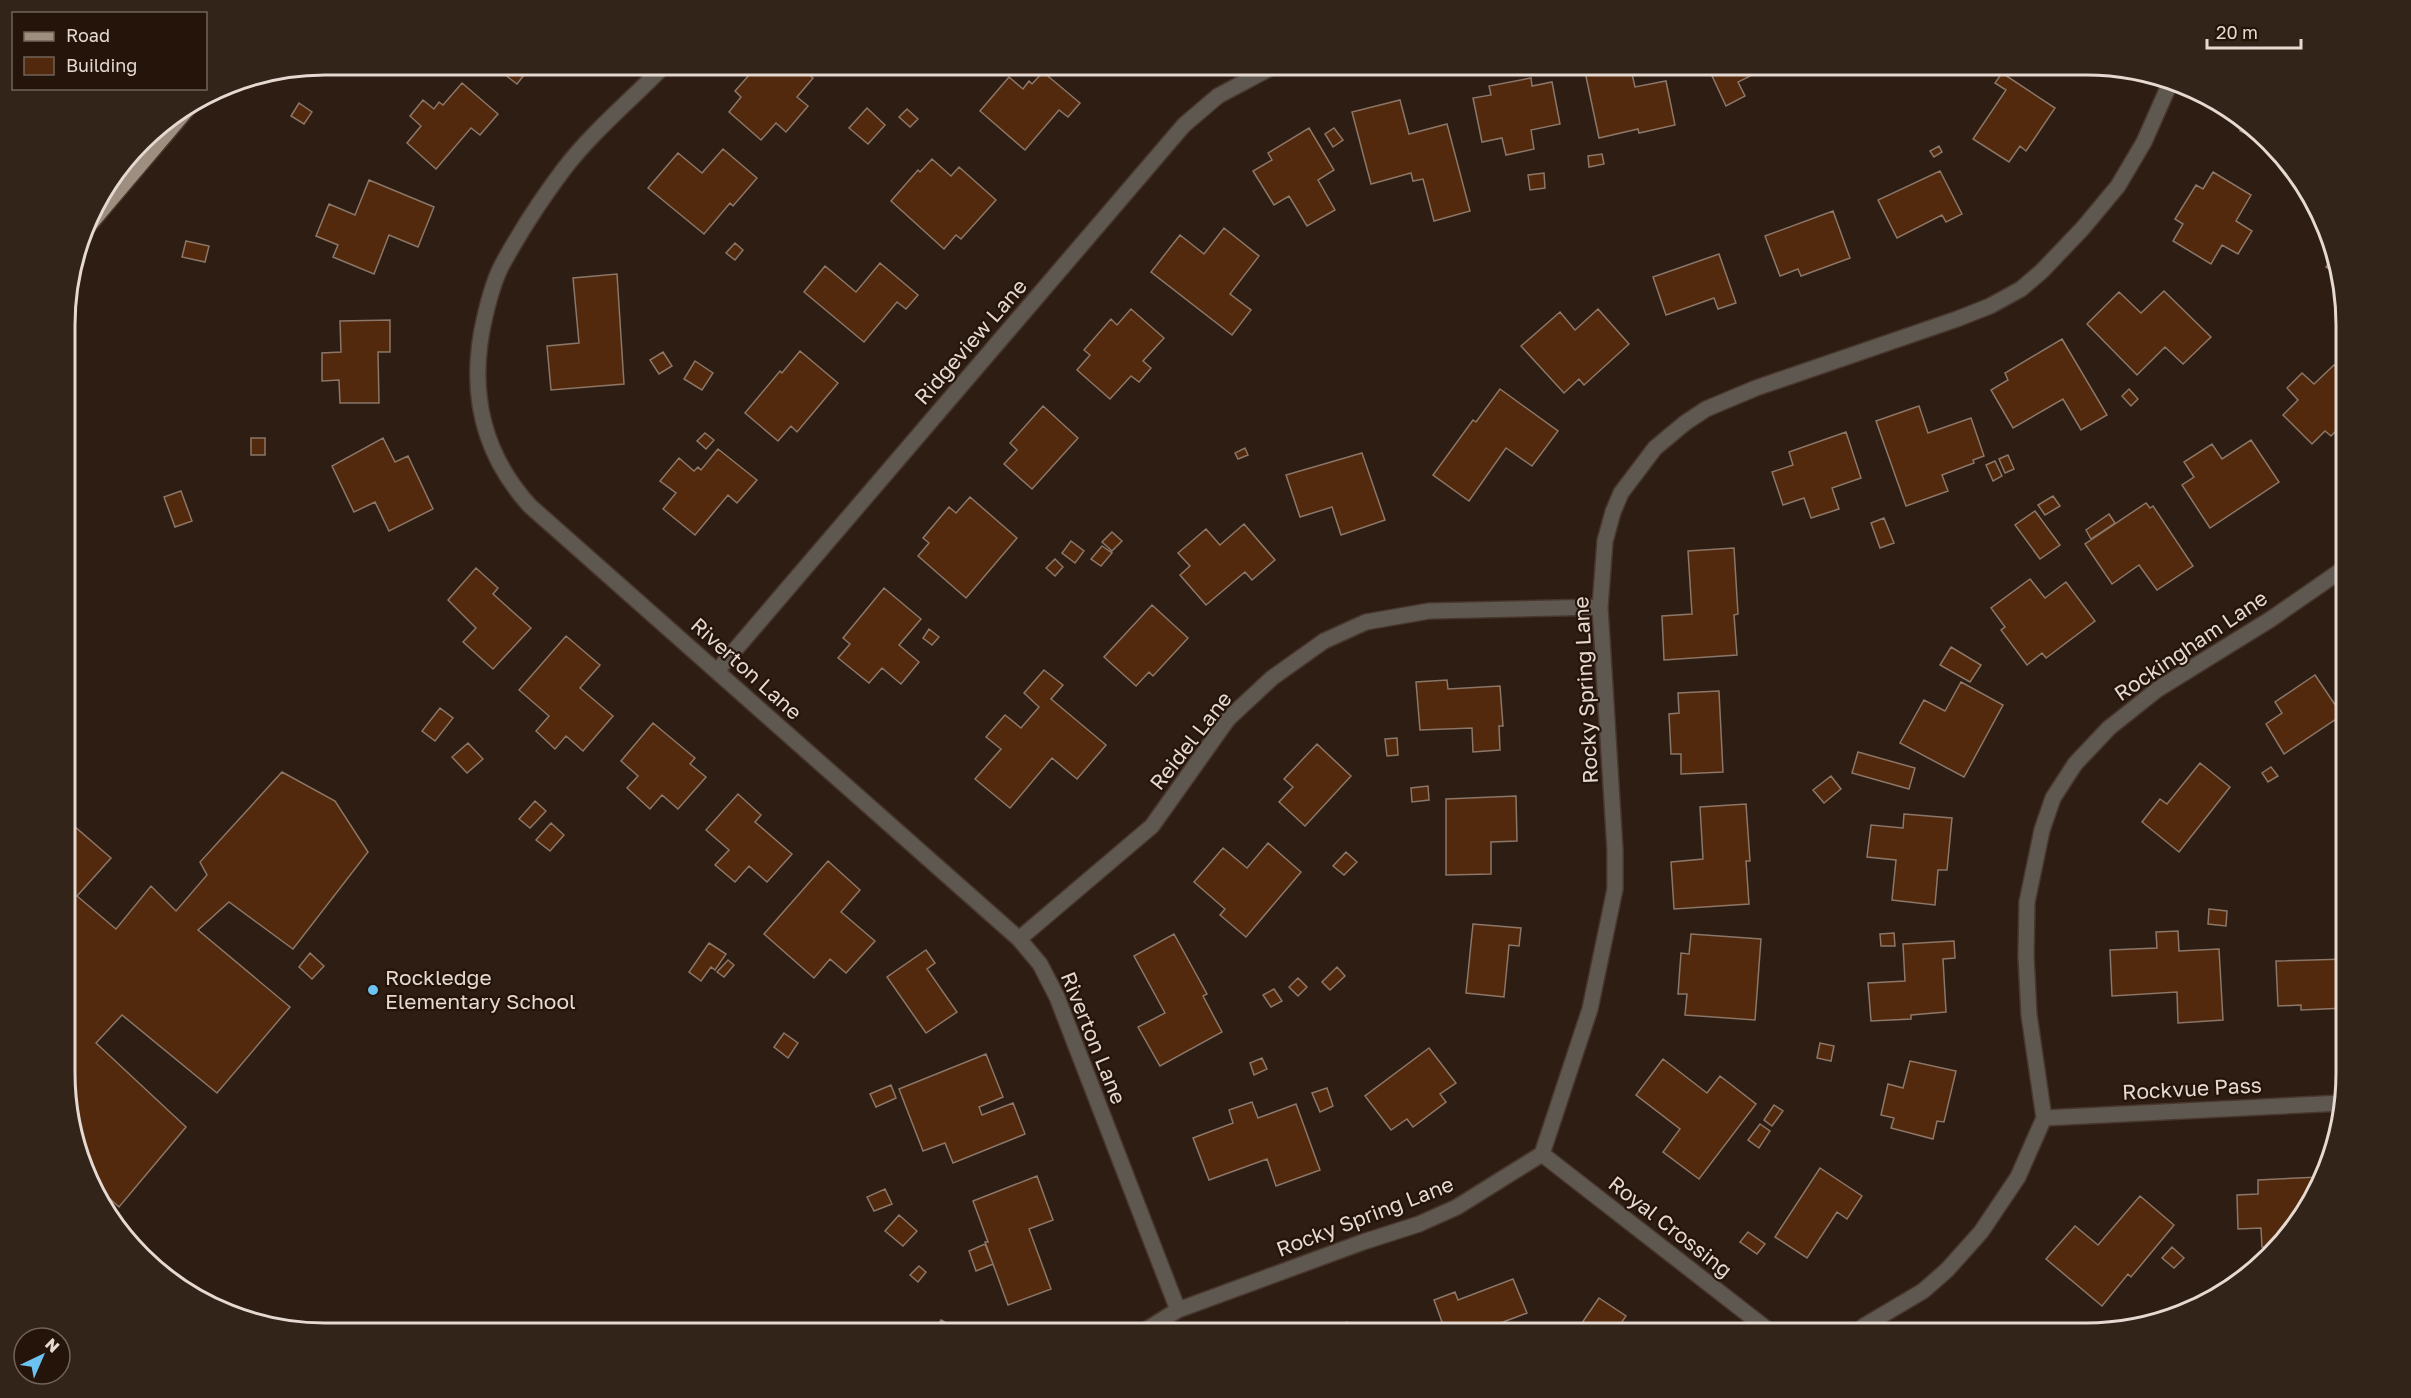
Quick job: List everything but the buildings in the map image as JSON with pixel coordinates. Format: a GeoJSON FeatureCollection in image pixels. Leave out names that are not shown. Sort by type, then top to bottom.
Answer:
{"type":"FeatureCollection","features":[{"type":"Feature","properties":{"kind":"main road"},"geometry":{"type":"LineString","coordinates":[[105,207],[171,129]]}},
{"type":"Feature","properties":{"kind":"street","name":"Riverton Lane"},"geometry":{"type":"LineString","coordinates":[[654,75],[564,169],[502,266],[489,300],[480,336],[477,368],[479,403],[490,445],[514,489],[530,506],[1019,939],[1040,964],[1057,997],[1178,1310]]}},
{"type":"Feature","properties":{"kind":"street","name":"Ridgeview Lane"},"geometry":{"type":"LineString","coordinates":[[717,671],[1184,126],[1218,96],[1256,75]]}},
{"type":"Feature","properties":{"kind":"street","name":"Rocky Spring Lane"},"geometry":{"type":"LineString","coordinates":[[1157,1323],[1178,1310],[1363,1242],[1419,1224],[1457,1207],[1542,1154],[1590,1009],[1615,889],[1615,850],[1600,607],[1605,541],[1621,493],[1655,448],[1706,409],[1756,388],[1957,319],[1990,306],[2021,289],[2042,271],[2118,186],[2144,142],[2168,88]]}},
{"type":"Feature","properties":{"kind":"street","name":"Rockingham Lane"},"geometry":{"type":"LineString","coordinates":[[2044,1118],[2029,1015],[2026,956],[2027,902],[2042,830],[2053,798],[2075,764],[2109,728],[2158,688],[2271,619],[2336,574]]}},
{"type":"Feature","properties":{"kind":"street","name":"Reidel Lane"},"geometry":{"type":"LineString","coordinates":[[1019,939],[1152,826],[1228,719],[1272,678],[1324,641],[1366,622],[1429,611],[1600,607]]}},
{"type":"Feature","properties":{"kind":"street","name":"Rockvue Pass"},"geometry":{"type":"LineString","coordinates":[[2044,1118],[2334,1103]]}},
{"type":"Feature","properties":{"kind":"street"},"geometry":{"type":"LineString","coordinates":[[1869,1323],[1923,1291],[1947,1270],[1982,1232],[2018,1177],[2044,1118]]}},
{"type":"Feature","properties":{"kind":"street","name":"Royal Crossing"},"geometry":{"type":"LineString","coordinates":[[1542,1154],[1759,1323]]}},
{"type":"Feature","properties":{"kind":"place","name":"Rockledge Elementary School"},"geometry":{"type":"Point","coordinates":[373,990]}}]}
